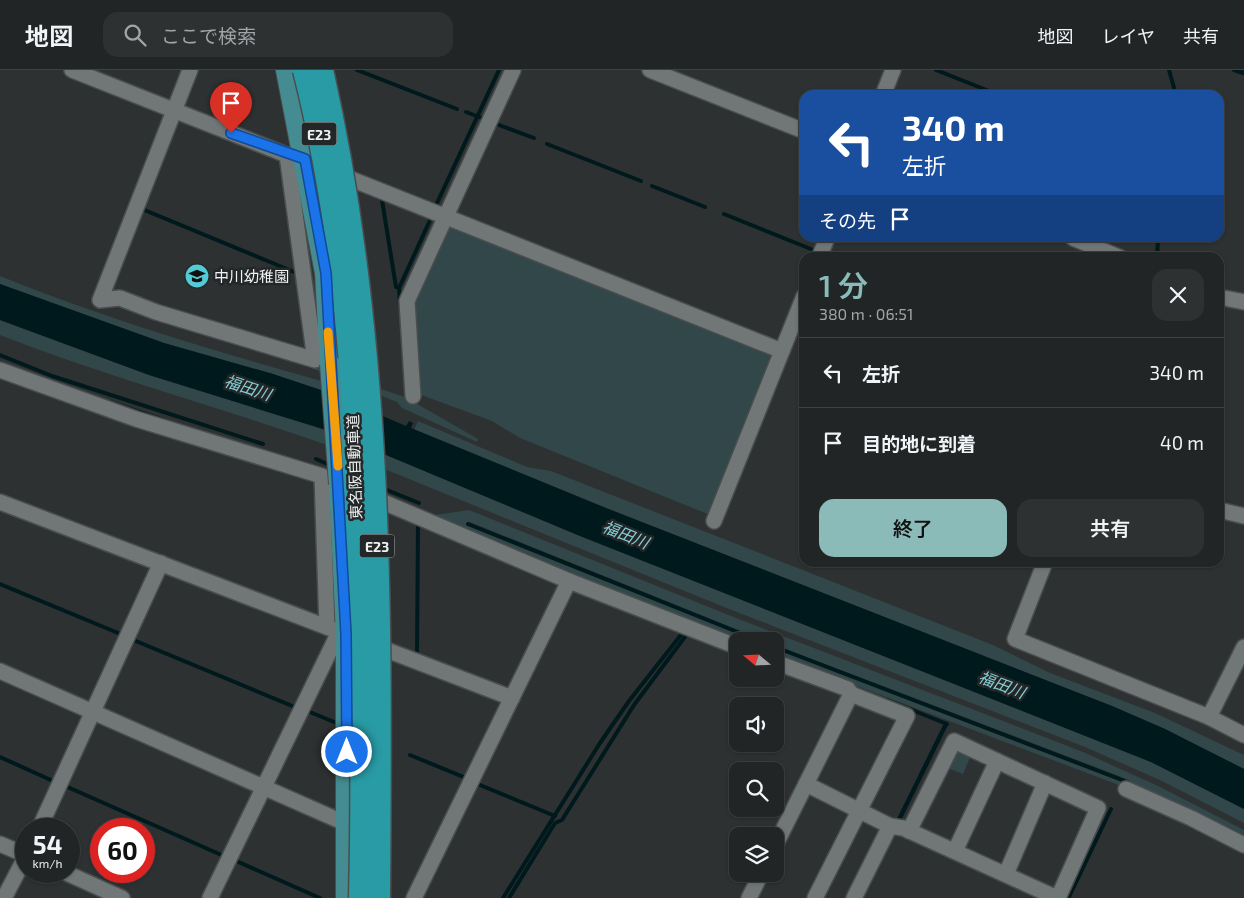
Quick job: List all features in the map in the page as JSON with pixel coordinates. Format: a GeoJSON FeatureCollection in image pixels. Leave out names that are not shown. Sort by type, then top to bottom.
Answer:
{"type":"FeatureCollection","features":[{"type":"Feature","properties":{"kind":"highway","name":"東名阪自動車道"},"geometry":{"type":"LineString","coordinates":[[304,70],[321,143],[338,244],[351,365],[359,584],[362,795],[360,898]]}},
{"type":"Feature","properties":{"kind":"highway","name":"東名阪自動車道"},"geometry":{"type":"LineString","coordinates":[[322,70],[339,150],[356,253],[372,426],[379,639],[379,898]]}},
{"type":"Feature","properties":{"kind":"main road"},"geometry":{"type":"LineString","coordinates":[[286,70],[296,157],[326,273],[330,364],[330,480],[347,824],[346,898]]}},
{"type":"Feature","properties":{"kind":"street"},"geometry":{"type":"LineString","coordinates":[[72,70],[296,157],[782,351]]}},
{"type":"Feature","properties":{"kind":"street"},"geometry":{"type":"LineString","coordinates":[[190,70],[100,300],[120,298],[156,312],[315,360],[296,157]]}},
{"type":"Feature","properties":{"kind":"street"},"geometry":{"type":"LineString","coordinates":[[413,396],[408,301],[512,70]]}},
{"type":"Feature","properties":{"kind":"street"},"geometry":{"type":"LineString","coordinates":[[650,70],[799,129]]}},
{"type":"Feature","properties":{"kind":"street"},"geometry":{"type":"LineString","coordinates":[[885,90],[893,70]]}},
{"type":"Feature","properties":{"kind":"street"},"geometry":{"type":"LineString","coordinates":[[1083,242],[1107,252]]}},
{"type":"Feature","properties":{"kind":"street"},"geometry":{"type":"LineString","coordinates":[[1224,298],[1244,302]]}},
{"type":"Feature","properties":{"kind":"street"},"geometry":{"type":"LineString","coordinates":[[714,521],[799,308]]}},
{"type":"Feature","properties":{"kind":"street"},"geometry":{"type":"LineString","coordinates":[[0,370],[136,419],[330,480],[729,644]]}},
{"type":"Feature","properties":{"kind":"street"},"geometry":{"type":"LineString","coordinates":[[0,502],[512,698]]}},
{"type":"Feature","properties":{"kind":"street"},"geometry":{"type":"LineString","coordinates":[[1224,511],[1244,516]]}},
{"type":"Feature","properties":{"kind":"street"},"geometry":{"type":"LineString","coordinates":[[44,818],[161,563]]}},
{"type":"Feature","properties":{"kind":"street"},"geometry":{"type":"LineString","coordinates":[[1043,567],[1015,639],[1209,717],[1244,734]]}},
{"type":"Feature","properties":{"kind":"street"},"geometry":{"type":"LineString","coordinates":[[414,898],[569,580]]}},
{"type":"Feature","properties":{"kind":"street"},"geometry":{"type":"LineString","coordinates":[[210,898],[338,631]]}},
{"type":"Feature","properties":{"kind":"street"},"geometry":{"type":"LineString","coordinates":[[1209,717],[1244,647]]}},
{"type":"Feature","properties":{"kind":"street"},"geometry":{"type":"LineString","coordinates":[[784,665],[848,689],[851,694],[907,716],[815,898]]}},
{"type":"Feature","properties":{"kind":"street"},"geometry":{"type":"LineString","coordinates":[[0,671],[347,824]]}},
{"type":"Feature","properties":{"kind":"street"},"geometry":{"type":"LineString","coordinates":[[784,828],[851,694]]}},
{"type":"Feature","properties":{"kind":"street"},"geometry":{"type":"LineString","coordinates":[[806,784],[898,828],[955,851],[1057,898],[1098,808],[954,741],[898,828],[854,898]]}},
{"type":"Feature","properties":{"kind":"street"},"geometry":{"type":"LineString","coordinates":[[955,851],[997,760]]}},
{"type":"Feature","properties":{"kind":"street"},"geometry":{"type":"LineString","coordinates":[[1006,874],[1046,783]]}},
{"type":"Feature","properties":{"kind":"street"},"geometry":{"type":"LineString","coordinates":[[1126,789],[1191,818],[1244,845]]}},
{"type":"Feature","properties":{"kind":"street"},"geometry":{"type":"LineString","coordinates":[[0,844],[15,851]]}},
{"type":"Feature","properties":{"kind":"street"},"geometry":{"type":"LineString","coordinates":[[4,898],[15,877]]}},
{"type":"Feature","properties":{"kind":"street"},"geometry":{"type":"LineString","coordinates":[[80,879],[122,898]]}},
{"type":"Feature","properties":{"kind":"street"},"geometry":{"type":"LineString","coordinates":[[749,898],[757,882]]}},
{"type":"Feature","properties":{"kind":"shaded area"},"geometry":{"type":"Polygon","coordinates":[[[447,225],[775,352],[710,515],[520,438],[492,421],[416,393],[410,308],[447,225]]]}},
{"type":"Feature","properties":{"kind":"shaded area"},"geometry":{"type":"Polygon","coordinates":[[[0,276],[120,320],[325,382],[324,391],[273,374],[164,343],[0,284],[0,276]]]}},
{"type":"Feature","properties":{"kind":"shaded area"},"geometry":{"type":"Polygon","coordinates":[[[112,303],[300,359],[320,369],[405,397],[478,439],[477,442],[402,408],[397,402],[286,358],[138,313],[112,303]]]}},
{"type":"Feature","properties":{"kind":"shaded area"},"geometry":{"type":"Polygon","coordinates":[[[0,320],[149,375],[326,430],[327,445],[81,365],[0,335],[0,320]]]}},
{"type":"Feature","properties":{"kind":"shaded area"},"geometry":{"type":"Polygon","coordinates":[[[418,421],[527,467],[551,471],[993,645],[1050,673],[1155,713],[1244,755],[1244,769],[1165,729],[1112,706],[606,508],[414,430],[418,421]]]}},
{"type":"Feature","properties":{"kind":"shaded area"},"geometry":{"type":"Polygon","coordinates":[[[382,453],[580,536],[1151,762],[1244,809],[1244,823],[1162,781],[1085,747],[729,609],[382,468],[382,453]]]}},
{"type":"Feature","properties":{"kind":"shaded area"},"geometry":{"type":"Polygon","coordinates":[[[469,510],[773,632],[743,632],[470,522],[468,525],[735,632],[729,632],[729,637],[428,516],[469,510]]]}},
{"type":"Feature","properties":{"kind":"shaded area"},"geometry":{"type":"Polygon","coordinates":[[[784,636],[1083,752],[1158,786],[1244,830],[1244,838],[1199,814],[1119,776],[784,648],[784,636]]]}},
{"type":"Feature","properties":{"kind":"shaded area"},"geometry":{"type":"Polygon","coordinates":[[[784,651],[1117,780],[1126,784],[1124,787],[784,658],[784,651]]]}},
{"type":"Feature","properties":{"kind":"shaded area"},"geometry":{"type":"Polygon","coordinates":[[[959,749],[971,755],[963,774],[945,767],[951,754],[959,749]]]}},
{"type":"Feature","properties":{"kind":"water","name":"福田川"},"geometry":{"type":"Polygon","coordinates":[[[0,284],[164,343],[273,374],[324,391],[406,426],[409,421],[413,423],[411,428],[606,508],[1112,706],[1165,729],[1244,769],[1244,809],[1151,762],[580,536],[326,430],[149,375],[0,320],[0,284]]]}},
{"type":"Feature","properties":{"kind":"water"},"geometry":{"type":"Polygon","coordinates":[[[945,721],[949,723],[863,898],[858,898],[945,721]]]}},
{"type":"Feature","properties":{"kind":"waterway"},"geometry":{"type":"LineString","coordinates":[[357,70],[457,109]]}},
{"type":"Feature","properties":{"kind":"waterway"},"geometry":{"type":"LineString","coordinates":[[437,203],[499,70]]}},
{"type":"Feature","properties":{"kind":"waterway"},"geometry":{"type":"LineString","coordinates":[[936,70],[986,90]]}},
{"type":"Feature","properties":{"kind":"waterway"},"geometry":{"type":"LineString","coordinates":[[1169,70],[1175,90]]}},
{"type":"Feature","properties":{"kind":"waterway"},"geometry":{"type":"LineString","coordinates":[[1234,70],[1243,73],[1244,70]]}},
{"type":"Feature","properties":{"kind":"waterway"},"geometry":{"type":"LineString","coordinates":[[466,112],[482,118]]}},
{"type":"Feature","properties":{"kind":"waterway"},"geometry":{"type":"LineString","coordinates":[[499,125],[534,138]]}},
{"type":"Feature","properties":{"kind":"waterway"},"geometry":{"type":"LineString","coordinates":[[547,144],[641,181]]}},
{"type":"Feature","properties":{"kind":"waterway"},"geometry":{"type":"LineString","coordinates":[[652,186],[705,207]]}},
{"type":"Feature","properties":{"kind":"waterway"},"geometry":{"type":"LineString","coordinates":[[382,200],[396,287],[399,288]]}},
{"type":"Feature","properties":{"kind":"waterway"},"geometry":{"type":"LineString","coordinates":[[142,209],[299,274]]}},
{"type":"Feature","properties":{"kind":"waterway"},"geometry":{"type":"LineString","coordinates":[[724,214],[816,251]]}},
{"type":"Feature","properties":{"kind":"waterway"},"geometry":{"type":"LineString","coordinates":[[400,304],[399,288],[431,218]]}},
{"type":"Feature","properties":{"kind":"waterway"},"geometry":{"type":"LineString","coordinates":[[1157,252],[1158,242]]}},
{"type":"Feature","properties":{"kind":"waterway"},"geometry":{"type":"LineString","coordinates":[[0,355],[52,376],[263,444]]}},
{"type":"Feature","properties":{"kind":"waterway"},"geometry":{"type":"LineString","coordinates":[[110,402],[163,420]]}},
{"type":"Feature","properties":{"kind":"waterway"},"geometry":{"type":"LineString","coordinates":[[316,459],[332,466]]}},
{"type":"Feature","properties":{"kind":"waterway"},"geometry":{"type":"LineString","coordinates":[[382,488],[419,503]]}},
{"type":"Feature","properties":{"kind":"waterway"},"geometry":{"type":"LineString","coordinates":[[417,655],[418,522]]}},
{"type":"Feature","properties":{"kind":"waterway"},"geometry":{"type":"LineString","coordinates":[[468,524],[738,632]]}},
{"type":"Feature","properties":{"kind":"waterway"},"geometry":{"type":"LineString","coordinates":[[0,584],[123,635]]}},
{"type":"Feature","properties":{"kind":"waterway"},"geometry":{"type":"LineString","coordinates":[[503,898],[600,743],[629,701],[684,631]]}},
{"type":"Feature","properties":{"kind":"waterway"},"geometry":{"type":"LineString","coordinates":[[509,898],[555,823],[562,820],[634,705],[687,634]]}},
{"type":"Feature","properties":{"kind":"waterway"},"geometry":{"type":"LineString","coordinates":[[131,639],[297,708]]}},
{"type":"Feature","properties":{"kind":"waterway"},"geometry":{"type":"LineString","coordinates":[[784,650],[1130,783]]}},
{"type":"Feature","properties":{"kind":"waterway"},"geometry":{"type":"LineString","coordinates":[[887,700],[947,724]]}},
{"type":"Feature","properties":{"kind":"waterway"},"geometry":{"type":"LineString","coordinates":[[305,710],[334,722]]}},
{"type":"Feature","properties":{"kind":"waterway"},"geometry":{"type":"LineString","coordinates":[[410,755],[466,778]]}},
{"type":"Feature","properties":{"kind":"waterway"},"geometry":{"type":"LineString","coordinates":[[0,757],[53,781]]}},
{"type":"Feature","properties":{"kind":"waterway"},"geometry":{"type":"LineString","coordinates":[[63,785],[226,857]]}},
{"type":"Feature","properties":{"kind":"waterway"},"geometry":{"type":"LineString","coordinates":[[480,785],[555,816]]}},
{"type":"Feature","properties":{"kind":"waterway"},"geometry":{"type":"LineString","coordinates":[[1069,897],[1111,809]]}},
{"type":"Feature","properties":{"kind":"waterway"},"geometry":{"type":"LineString","coordinates":[[234,860],[320,898]]}},
{"type":"Feature","properties":{"kind":"slow traffic"},"geometry":{"type":"LineString","coordinates":[[328,332],[338,466]]}},
{"type":"Feature","properties":{"kind":"place","name":"中川幼稚園"},"geometry":{"type":"Point","coordinates":[197,276]}},
{"type":"Feature","properties":{"kind":"route"},"geometry":{"type":"LineString","coordinates":[[231,133],[287,155],[305,159],[313,201],[326,273],[346,634],[347,752]]}}]}
